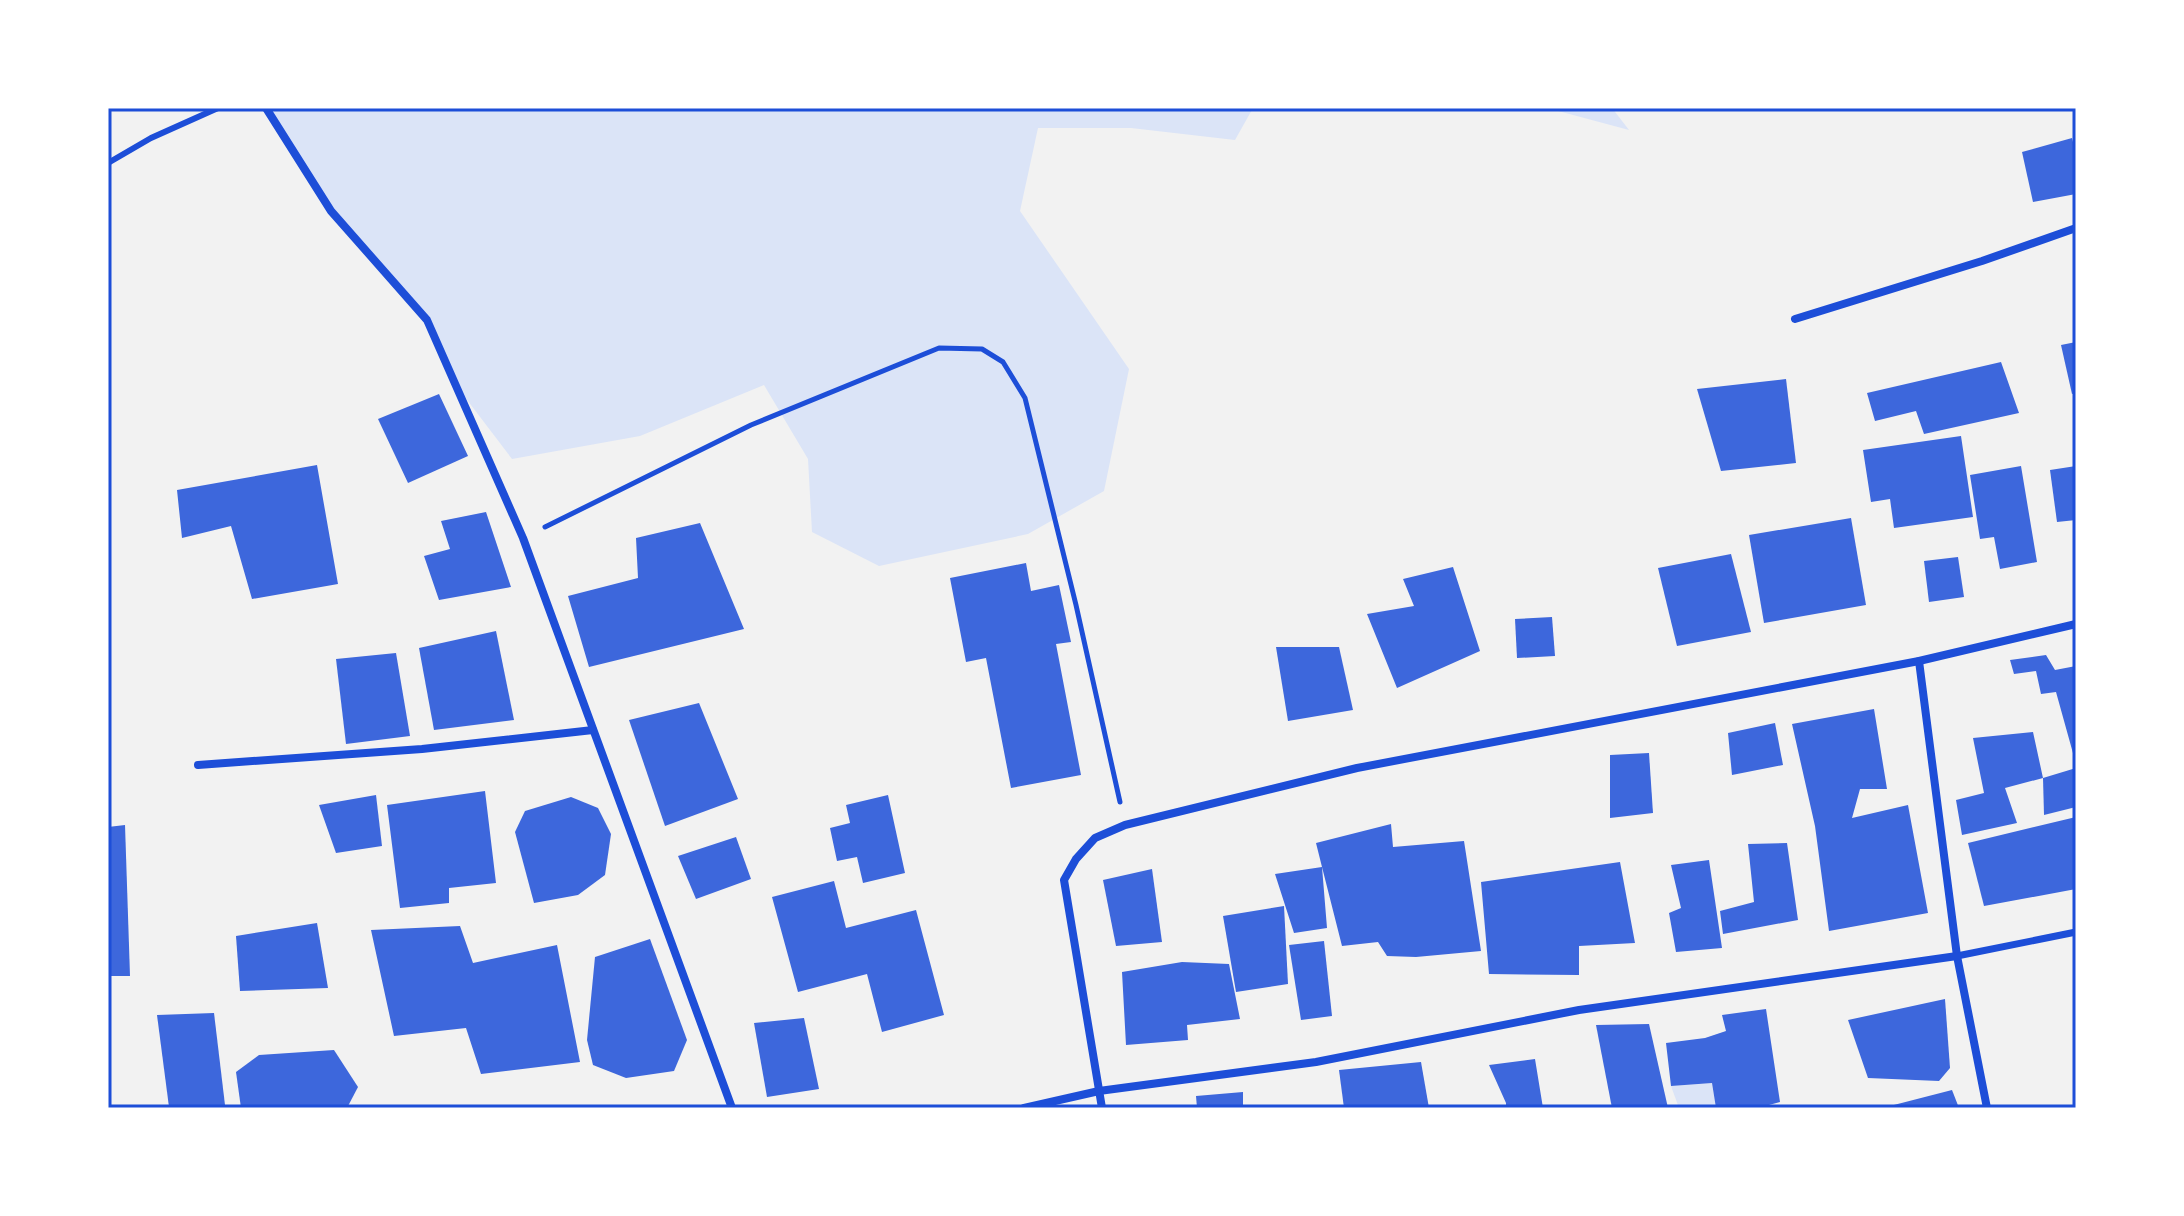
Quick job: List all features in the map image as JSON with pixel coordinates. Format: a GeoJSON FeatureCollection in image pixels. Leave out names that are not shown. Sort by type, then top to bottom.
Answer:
{"type":"FeatureCollection","features":[{"type":"Feature","properties":{"kind":"street"},"geometry":{"type":"LineString","coordinates":[[266,108],[331,211],[427,320],[523,538],[732,1108]]}},
{"type":"Feature","properties":{"kind":"street"},"geometry":{"type":"LineString","coordinates":[[1795,319],[1982,261],[2076,228]]}},
{"type":"Feature","properties":{"kind":"street"},"geometry":{"type":"LineString","coordinates":[[1102,1108],[1064,880],[1076,859],[1095,838],[1125,825],[1357,768],[1919,661],[2076,624]]}},
{"type":"Feature","properties":{"kind":"street"},"geometry":{"type":"LineString","coordinates":[[1919,661],[1957,956],[1987,1108]]}},
{"type":"Feature","properties":{"kind":"street"},"geometry":{"type":"LineString","coordinates":[[198,765],[422,749],[593,730]]}},
{"type":"Feature","properties":{"kind":"street"},"geometry":{"type":"LineString","coordinates":[[1024,1108],[1099,1091],[1316,1062],[1579,1010],[1957,956],[2076,932]]}},
{"type":"Feature","properties":{"kind":"lane"},"geometry":{"type":"LineString","coordinates":[[108,163],[151,138],[218,108]]}},
{"type":"Feature","properties":{"kind":"path"},"geometry":{"type":"LineString","coordinates":[[523,538],[751,425],[823,395],[939,348],[982,349],[1003,362],[1025,398],[1076,605],[1125,825]]}},
{"type":"Feature","properties":{"kind":"shaded area"},"geometry":{"type":"Polygon","coordinates":[[[266,108],[1253,108],[1235,140],[1131,128],[1038,128],[1020,211],[1129,369],[1104,491],[1028,534],[879,566],[812,532],[808,459],[764,385],[640,436],[512,459],[458,388],[427,320],[331,211],[266,108]]]}},
{"type":"Feature","properties":{"kind":"shaded area"},"geometry":{"type":"Polygon","coordinates":[[[1547,108],[1612,108],[1629,130],[1547,108]]]}},
{"type":"Feature","properties":{"kind":"shaded area"},"geometry":{"type":"Polygon","coordinates":[[[1712,1083],[1716,1108],[1679,1108],[1671,1086],[1712,1083]]]}},
{"type":"Feature","properties":{"kind":"building"},"geometry":{"type":"Polygon","coordinates":[[[2072,138],[2076,154],[2076,194],[2033,202],[2022,152],[2072,138]]]}},
{"type":"Feature","properties":{"kind":"building"},"geometry":{"type":"Polygon","coordinates":[[[2076,342],[2076,393],[2072,394],[2061,345],[2076,342]]]}},
{"type":"Feature","properties":{"kind":"building"},"geometry":{"type":"Polygon","coordinates":[[[2001,362],[2019,413],[1924,434],[1916,411],[1875,421],[1867,393],[2001,362]]]}},
{"type":"Feature","properties":{"kind":"building"},"geometry":{"type":"Polygon","coordinates":[[[1786,379],[1796,463],[1721,471],[1697,389],[1786,379]]]}},
{"type":"Feature","properties":{"kind":"building"},"geometry":{"type":"Polygon","coordinates":[[[439,394],[468,456],[408,483],[378,419],[439,394]]]}},
{"type":"Feature","properties":{"kind":"building"},"geometry":{"type":"Polygon","coordinates":[[[1961,436],[1973,517],[1894,528],[1890,499],[1871,502],[1863,450],[1961,436]]]}},
{"type":"Feature","properties":{"kind":"building"},"geometry":{"type":"Polygon","coordinates":[[[317,465],[338,584],[252,599],[231,526],[182,538],[177,490],[317,465]]]}},
{"type":"Feature","properties":{"kind":"building"},"geometry":{"type":"Polygon","coordinates":[[[2021,466],[2037,562],[2000,569],[1994,537],[1980,539],[1970,475],[2021,466]]]}},
{"type":"Feature","properties":{"kind":"building"},"geometry":{"type":"Polygon","coordinates":[[[2076,466],[2076,520],[2057,522],[2050,470],[2076,466]]]}},
{"type":"Feature","properties":{"kind":"building"},"geometry":{"type":"Polygon","coordinates":[[[486,512],[511,587],[439,600],[424,556],[450,549],[441,521],[486,512]]]}},
{"type":"Feature","properties":{"kind":"building"},"geometry":{"type":"Polygon","coordinates":[[[1851,518],[1866,605],[1764,623],[1749,535],[1851,518]]]}},
{"type":"Feature","properties":{"kind":"building"},"geometry":{"type":"Polygon","coordinates":[[[700,523],[744,629],[589,667],[568,596],[638,578],[636,538],[700,523]]]}},
{"type":"Feature","properties":{"kind":"building"},"geometry":{"type":"Polygon","coordinates":[[[1731,554],[1751,632],[1677,646],[1658,568],[1731,554]]]}},
{"type":"Feature","properties":{"kind":"building"},"geometry":{"type":"Polygon","coordinates":[[[1958,557],[1964,597],[1929,602],[1924,561],[1958,557]]]}},
{"type":"Feature","properties":{"kind":"building"},"geometry":{"type":"Polygon","coordinates":[[[1026,563],[1031,591],[1059,585],[1071,642],[1056,644],[1081,775],[1011,788],[986,658],[966,662],[950,578],[1026,563]]]}},
{"type":"Feature","properties":{"kind":"building"},"geometry":{"type":"Polygon","coordinates":[[[1453,567],[1480,651],[1397,688],[1367,614],[1414,606],[1403,579],[1453,567]]]}},
{"type":"Feature","properties":{"kind":"building"},"geometry":{"type":"Polygon","coordinates":[[[1552,617],[1555,656],[1517,658],[1515,619],[1552,617]]]}},
{"type":"Feature","properties":{"kind":"building"},"geometry":{"type":"Polygon","coordinates":[[[496,631],[514,720],[434,730],[419,648],[496,631]]]}},
{"type":"Feature","properties":{"kind":"building"},"geometry":{"type":"Polygon","coordinates":[[[1276,647],[1339,647],[1353,710],[1288,721],[1276,647]]]}},
{"type":"Feature","properties":{"kind":"building"},"geometry":{"type":"Polygon","coordinates":[[[396,653],[410,736],[346,744],[336,659],[396,653]]]}},
{"type":"Feature","properties":{"kind":"building"},"geometry":{"type":"Polygon","coordinates":[[[2046,655],[2055,670],[2076,666],[2076,764],[2056,692],[2041,694],[2036,671],[2014,674],[2010,660],[2046,655]]]}},
{"type":"Feature","properties":{"kind":"building"},"geometry":{"type":"Polygon","coordinates":[[[699,703],[738,799],[665,826],[629,720],[699,703]]]}},
{"type":"Feature","properties":{"kind":"building"},"geometry":{"type":"Polygon","coordinates":[[[1874,709],[1887,789],[1860,789],[1852,818],[1908,805],[1928,913],[1829,931],[1815,826],[1792,724],[1874,709]]]}},
{"type":"Feature","properties":{"kind":"building"},"geometry":{"type":"Polygon","coordinates":[[[1775,723],[1783,765],[1732,775],[1728,733],[1775,723]]]}},
{"type":"Feature","properties":{"kind":"building"},"geometry":{"type":"Polygon","coordinates":[[[2033,732],[2043,778],[2005,788],[2017,823],[1962,835],[1956,800],[1984,793],[1973,738],[2033,732]]]}},
{"type":"Feature","properties":{"kind":"building"},"geometry":{"type":"Polygon","coordinates":[[[1649,753],[1653,813],[1610,818],[1610,755],[1649,753]]]}},
{"type":"Feature","properties":{"kind":"building"},"geometry":{"type":"Polygon","coordinates":[[[2076,768],[2076,807],[2044,815],[2043,778],[2076,768]]]}},
{"type":"Feature","properties":{"kind":"building"},"geometry":{"type":"Polygon","coordinates":[[[485,791],[496,883],[449,888],[449,903],[400,908],[387,805],[485,791]]]}},
{"type":"Feature","properties":{"kind":"building"},"geometry":{"type":"Polygon","coordinates":[[[376,795],[382,846],[336,853],[319,805],[376,795]]]}},
{"type":"Feature","properties":{"kind":"building"},"geometry":{"type":"Polygon","coordinates":[[[888,795],[905,873],[863,883],[857,857],[837,861],[830,828],[850,823],[846,805],[888,795]]]}},
{"type":"Feature","properties":{"kind":"building"},"geometry":{"type":"Polygon","coordinates":[[[571,797],[598,808],[611,834],[605,875],[578,895],[534,903],[515,832],[525,811],[571,797]]]}},
{"type":"Feature","properties":{"kind":"building"},"geometry":{"type":"Polygon","coordinates":[[[2076,817],[2076,889],[1984,906],[1968,843],[2076,817]]]}},
{"type":"Feature","properties":{"kind":"building"},"geometry":{"type":"Polygon","coordinates":[[[1391,824],[1393,847],[1464,841],[1481,951],[1416,957],[1387,956],[1378,942],[1342,946],[1316,843],[1391,824]]]}},
{"type":"Feature","properties":{"kind":"building"},"geometry":{"type":"Polygon","coordinates":[[[125,825],[130,976],[108,976],[108,827],[125,825]]]}},
{"type":"Feature","properties":{"kind":"building"},"geometry":{"type":"Polygon","coordinates":[[[736,837],[751,879],[696,899],[678,856],[736,837]]]}},
{"type":"Feature","properties":{"kind":"building"},"geometry":{"type":"Polygon","coordinates":[[[1787,843],[1798,920],[1723,934],[1720,911],[1754,902],[1748,844],[1787,843]]]}},
{"type":"Feature","properties":{"kind":"building"},"geometry":{"type":"Polygon","coordinates":[[[1709,860],[1722,948],[1676,952],[1669,913],[1681,908],[1671,865],[1709,860]]]}},
{"type":"Feature","properties":{"kind":"building"},"geometry":{"type":"Polygon","coordinates":[[[1620,862],[1635,943],[1579,946],[1579,975],[1489,974],[1481,882],[1620,862]]]}},
{"type":"Feature","properties":{"kind":"building"},"geometry":{"type":"Polygon","coordinates":[[[1322,867],[1327,928],[1294,933],[1275,874],[1322,867]]]}},
{"type":"Feature","properties":{"kind":"building"},"geometry":{"type":"Polygon","coordinates":[[[1152,869],[1162,942],[1116,946],[1103,880],[1152,869]]]}},
{"type":"Feature","properties":{"kind":"building"},"geometry":{"type":"Polygon","coordinates":[[[834,881],[846,928],[916,910],[944,1015],[882,1032],[867,974],[798,992],[772,897],[834,881]]]}},
{"type":"Feature","properties":{"kind":"building"},"geometry":{"type":"Polygon","coordinates":[[[1284,906],[1288,984],[1236,992],[1223,916],[1284,906]]]}},
{"type":"Feature","properties":{"kind":"building"},"geometry":{"type":"Polygon","coordinates":[[[317,923],[328,988],[240,991],[236,936],[317,923]]]}},
{"type":"Feature","properties":{"kind":"building"},"geometry":{"type":"Polygon","coordinates":[[[460,926],[473,963],[557,945],[580,1062],[481,1074],[466,1028],[394,1036],[371,930],[460,926]]]}},
{"type":"Feature","properties":{"kind":"building"},"geometry":{"type":"Polygon","coordinates":[[[650,939],[687,1040],[674,1071],[626,1078],[593,1065],[587,1040],[595,957],[650,939]]]}},
{"type":"Feature","properties":{"kind":"building"},"geometry":{"type":"Polygon","coordinates":[[[1324,941],[1332,1016],[1301,1020],[1289,945],[1324,941]]]}},
{"type":"Feature","properties":{"kind":"building"},"geometry":{"type":"Polygon","coordinates":[[[1182,962],[1229,964],[1240,1019],[1187,1025],[1188,1040],[1126,1045],[1122,972],[1182,962]]]}},
{"type":"Feature","properties":{"kind":"building"},"geometry":{"type":"Polygon","coordinates":[[[1945,999],[1950,1068],[1939,1081],[1868,1078],[1848,1020],[1945,999]]]}},
{"type":"Feature","properties":{"kind":"building"},"geometry":{"type":"Polygon","coordinates":[[[1766,1009],[1780,1102],[1758,1108],[1716,1108],[1712,1083],[1671,1086],[1666,1043],[1705,1038],[1726,1031],[1722,1015],[1766,1009]]]}},
{"type":"Feature","properties":{"kind":"building"},"geometry":{"type":"Polygon","coordinates":[[[214,1013],[225,1105],[169,1107],[157,1015],[214,1013]]]}},
{"type":"Feature","properties":{"kind":"building"},"geometry":{"type":"Polygon","coordinates":[[[804,1018],[819,1089],[767,1097],[754,1023],[804,1018]]]}},
{"type":"Feature","properties":{"kind":"building"},"geometry":{"type":"Polygon","coordinates":[[[1649,1024],[1668,1108],[1612,1108],[1596,1025],[1649,1024]]]}},
{"type":"Feature","properties":{"kind":"building"},"geometry":{"type":"Polygon","coordinates":[[[334,1050],[358,1087],[347,1108],[241,1108],[236,1072],[259,1055],[334,1050]]]}},
{"type":"Feature","properties":{"kind":"building"},"geometry":{"type":"Polygon","coordinates":[[[1535,1059],[1543,1108],[1506,1108],[1489,1065],[1535,1059]]]}},
{"type":"Feature","properties":{"kind":"building"},"geometry":{"type":"Polygon","coordinates":[[[1421,1062],[1429,1108],[1344,1108],[1339,1070],[1421,1062]]]}},
{"type":"Feature","properties":{"kind":"building"},"geometry":{"type":"Polygon","coordinates":[[[1952,1090],[1959,1108],[1886,1107],[1952,1090]]]}},
{"type":"Feature","properties":{"kind":"building"},"geometry":{"type":"Polygon","coordinates":[[[1243,1092],[1243,1108],[1197,1108],[1196,1096],[1243,1092]]]}}]}
